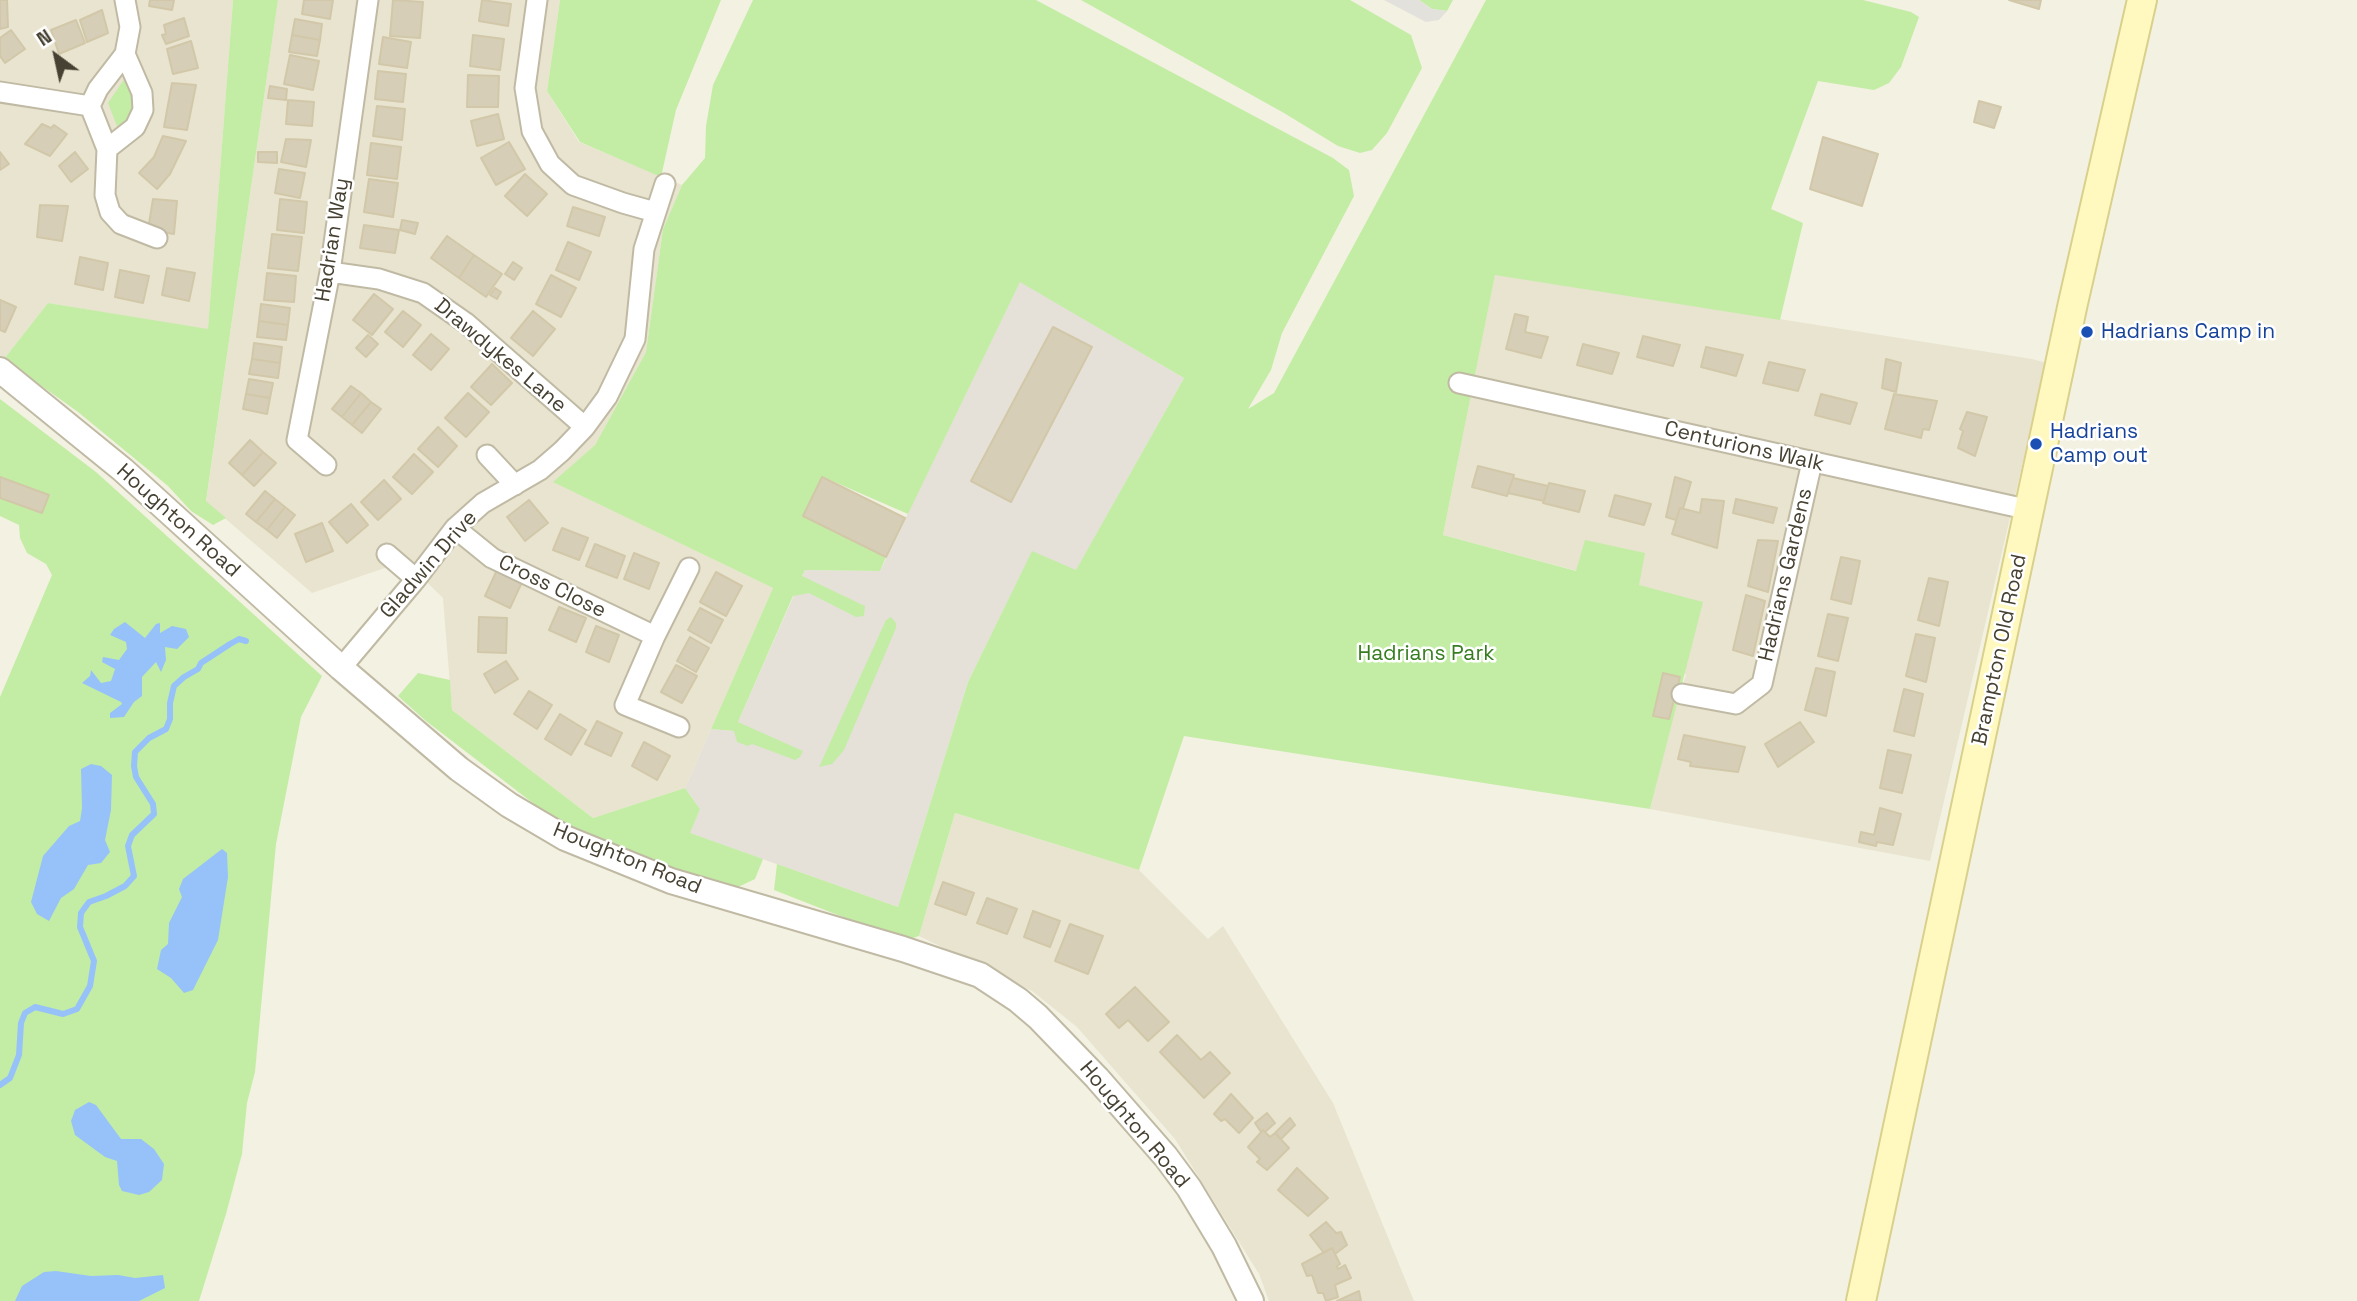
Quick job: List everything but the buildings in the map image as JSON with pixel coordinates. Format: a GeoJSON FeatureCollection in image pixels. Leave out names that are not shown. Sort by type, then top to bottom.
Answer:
{"type":"FeatureCollection","features":[{"type":"Feature","properties":{"kind":"main road","name":"Brampton Old Road"},"geometry":{"type":"LineString","coordinates":[[1861,1301],[2073,303],[2142,0]]}},
{"type":"Feature","properties":{"kind":"street"},"geometry":{"type":"LineString","coordinates":[[125,0],[131,27],[125,54],[98,89],[90,106],[107,149],[105,195],[110,212],[121,224],[157,238]]}},
{"type":"Feature","properties":{"kind":"street","name":"Hadrian Way"},"geometry":{"type":"LineString","coordinates":[[326,465],[296,440],[330,272],[368,0]]}},
{"type":"Feature","properties":{"kind":"street"},"geometry":{"type":"LineString","coordinates":[[537,0],[525,88],[532,131],[550,164],[573,185],[623,204],[655,212]]}},
{"type":"Feature","properties":{"kind":"street"},"geometry":{"type":"LineString","coordinates":[[107,149],[135,127],[143,110],[142,93],[125,54]]}},
{"type":"Feature","properties":{"kind":"street"},"geometry":{"type":"LineString","coordinates":[[0,92],[90,106]]}},
{"type":"Feature","properties":{"kind":"street","name":"Gladwin Drive"},"geometry":{"type":"LineString","coordinates":[[341,668],[455,528],[483,503],[540,470],[585,427],[607,397],[635,339],[644,250],[665,184]]}},
{"type":"Feature","properties":{"kind":"street","name":"Drawdykes Lane"},"geometry":{"type":"LineString","coordinates":[[330,272],[379,279],[423,293],[466,323],[585,427]]}},
{"type":"Feature","properties":{"kind":"street","name":"Houghton Road"},"geometry":{"type":"LineString","coordinates":[[0,370],[123,470],[341,668],[459,769],[509,805],[565,838],[671,881],[903,949],[980,975],[1001,988],[1038,1017],[1097,1078],[1166,1157],[1189,1188],[1224,1246],[1251,1301]]}},
{"type":"Feature","properties":{"kind":"street","name":"Centurions Walk"},"geometry":{"type":"LineString","coordinates":[[1459,383],[2030,510]]}},
{"type":"Feature","properties":{"kind":"street"},"geometry":{"type":"LineString","coordinates":[[486,456],[515,485]]}},
{"type":"Feature","properties":{"kind":"street","name":"Hadrians Gardens"},"geometry":{"type":"LineString","coordinates":[[1682,694],[1736,704],[1762,684],[1812,462]]}},
{"type":"Feature","properties":{"kind":"street","name":"Cross Close"},"geometry":{"type":"LineString","coordinates":[[455,528],[492,558],[655,636]]}},
{"type":"Feature","properties":{"kind":"street"},"geometry":{"type":"LineString","coordinates":[[387,554],[416,579]]}},
{"type":"Feature","properties":{"kind":"street"},"geometry":{"type":"LineString","coordinates":[[679,727],[625,705],[689,568]]}},
{"type":"Feature","properties":{"kind":"shaded area"},"geometry":{"type":"Polygon","coordinates":[[[0,0],[233,0],[208,330],[48,303],[4,359],[0,357],[0,0]]]}},
{"type":"Feature","properties":{"kind":"shaded area"},"geometry":{"type":"Polygon","coordinates":[[[278,0],[560,0],[547,91],[579,142],[682,185],[663,229],[646,352],[595,445],[554,482],[773,588],[685,788],[593,818],[452,710],[443,598],[405,561],[312,593],[206,502],[278,0]]]}},
{"type":"Feature","properties":{"kind":"shaded area"},"geometry":{"type":"Polygon","coordinates":[[[1384,0],[1419,0],[1432,9],[1447,11],[1439,20],[1426,22],[1384,0]]]}},
{"type":"Feature","properties":{"kind":"shaded area"},"geometry":{"type":"Polygon","coordinates":[[[1495,274],[2046,363],[1930,861],[1650,809],[1672,718],[1686,675],[1577,571],[1443,535],[1495,274]]]}},
{"type":"Feature","properties":{"kind":"shaded area"},"geometry":{"type":"Polygon","coordinates":[[[1020,281],[1184,378],[1076,571],[1032,552],[968,682],[898,907],[689,833],[700,809],[685,788],[711,729],[734,731],[805,570],[880,571],[1020,281]]]}},
{"type":"Feature","properties":{"kind":"shaded area"},"geometry":{"type":"Polygon","coordinates":[[[955,813],[1139,870],[1208,939],[1223,926],[1333,1103],[1414,1301],[1269,1301],[1259,1274],[1175,1139],[1077,1027],[1032,991],[919,936],[955,813]]]}},
{"type":"Feature","properties":{"kind":"green space"},"geometry":{"type":"Polygon","coordinates":[[[233,0],[278,0],[206,501],[226,518],[213,525],[191,511],[168,486],[78,412],[4,359],[48,303],[208,329],[233,0]]]}},
{"type":"Feature","properties":{"kind":"green space"},"geometry":{"type":"Polygon","coordinates":[[[560,0],[721,0],[676,110],[661,177],[580,142],[547,91],[560,0]]]}},
{"type":"Feature","properties":{"kind":"green space","name":"Hadrians Park"},"geometry":{"type":"Polygon","coordinates":[[[753,0],[1036,0],[1333,158],[1349,170],[1354,196],[1282,333],[1271,370],[1248,409],[1274,393],[1486,0],[1863,0],[1911,12],[1919,17],[1901,67],[1889,83],[1874,90],[1818,81],[1771,209],[1803,223],[1780,320],[1495,275],[1443,535],[1576,571],[1585,540],[1645,553],[1639,585],[1703,602],[1650,809],[1184,736],[1139,870],[955,813],[919,936],[904,941],[774,890],[777,864],[898,907],[968,682],[1032,551],[1076,570],[1184,378],[1020,282],[908,514],[823,477],[803,516],[886,557],[880,571],[805,570],[802,576],[865,606],[864,616],[856,617],[809,593],[793,596],[738,722],[803,751],[800,757],[795,760],[752,744],[748,746],[737,742],[734,731],[711,729],[773,588],[553,482],[595,445],[646,352],[663,229],[682,185],[705,158],[706,126],[713,85],[753,0]]]}},
{"type":"Feature","properties":{"kind":"green space"},"geometry":{"type":"Polygon","coordinates":[[[1081,0],[1350,0],[1411,35],[1422,68],[1387,133],[1372,150],[1360,153],[1338,146],[1081,0]]]}},
{"type":"Feature","properties":{"kind":"green space"},"geometry":{"type":"Polygon","coordinates":[[[1419,0],[1453,0],[1447,11],[1432,9],[1419,0]]]}},
{"type":"Feature","properties":{"kind":"green space"},"geometry":{"type":"Polygon","coordinates":[[[125,78],[134,96],[132,119],[119,131],[108,103],[125,78]]]}},
{"type":"Feature","properties":{"kind":"green space"},"geometry":{"type":"Polygon","coordinates":[[[0,399],[96,472],[322,676],[301,717],[276,844],[255,1072],[247,1103],[242,1154],[199,1301],[0,1301],[0,697],[52,575],[46,564],[27,553],[20,538],[19,525],[0,516],[0,399]]]}},
{"type":"Feature","properties":{"kind":"green space"},"geometry":{"type":"Polygon","coordinates":[[[891,617],[896,628],[844,750],[832,764],[819,767],[886,620],[891,617]]]}},
{"type":"Feature","properties":{"kind":"green space"},"geometry":{"type":"Polygon","coordinates":[[[418,673],[450,680],[452,710],[593,818],[685,788],[700,809],[690,833],[763,859],[755,879],[736,888],[633,862],[555,820],[426,721],[398,696],[418,673]]]}},
{"type":"Feature","properties":{"kind":"water"},"geometry":{"type":"Polygon","coordinates":[[[125,622],[145,638],[156,624],[160,623],[160,633],[172,626],[186,629],[189,637],[177,649],[165,647],[166,660],[161,672],[156,662],[142,677],[142,696],[134,702],[124,717],[110,718],[110,713],[122,704],[121,702],[82,683],[90,676],[91,670],[101,683],[111,681],[115,669],[102,662],[103,657],[119,660],[127,649],[126,642],[110,635],[125,622]]]}},
{"type":"Feature","properties":{"kind":"water"},"geometry":{"type":"Polygon","coordinates":[[[91,764],[101,766],[112,775],[111,810],[105,840],[110,852],[101,863],[88,865],[74,889],[61,898],[49,921],[37,914],[31,902],[43,856],[69,826],[80,821],[81,769],[91,764]]]}},
{"type":"Feature","properties":{"kind":"water"},"geometry":{"type":"Polygon","coordinates":[[[222,849],[227,853],[228,877],[218,940],[193,990],[184,993],[171,978],[157,969],[161,950],[168,944],[169,923],[182,897],[179,889],[183,879],[222,849]]]}},
{"type":"Feature","properties":{"kind":"water"},"geometry":{"type":"Polygon","coordinates":[[[89,1102],[96,1105],[121,1139],[141,1139],[154,1149],[164,1164],[162,1180],[149,1192],[139,1195],[122,1191],[117,1161],[105,1157],[75,1135],[71,1121],[75,1110],[89,1102]]]}},
{"type":"Feature","properties":{"kind":"water"},"geometry":{"type":"Polygon","coordinates":[[[44,1272],[135,1278],[163,1275],[165,1288],[139,1301],[15,1301],[22,1286],[44,1272]]]}},
{"type":"Feature","properties":{"kind":"waterway"},"geometry":{"type":"LineString","coordinates":[[0,1085],[10,1078],[19,1055],[21,1023],[25,1013],[35,1007],[63,1014],[77,1009],[90,986],[94,961],[80,927],[81,913],[89,902],[125,886],[134,876],[128,846],[132,835],[154,814],[153,804],[136,777],[135,752],[149,738],[166,729],[170,719],[174,686],[198,669],[201,663],[230,644],[239,639],[246,641]]}},
{"type":"Feature","properties":{"kind":"place","name":"Hadrians Camp in"},"geometry":{"type":"Point","coordinates":[2087,332]}},
{"type":"Feature","properties":{"kind":"place","name":"Hadrians Camp out"},"geometry":{"type":"Point","coordinates":[2036,444]}}]}
